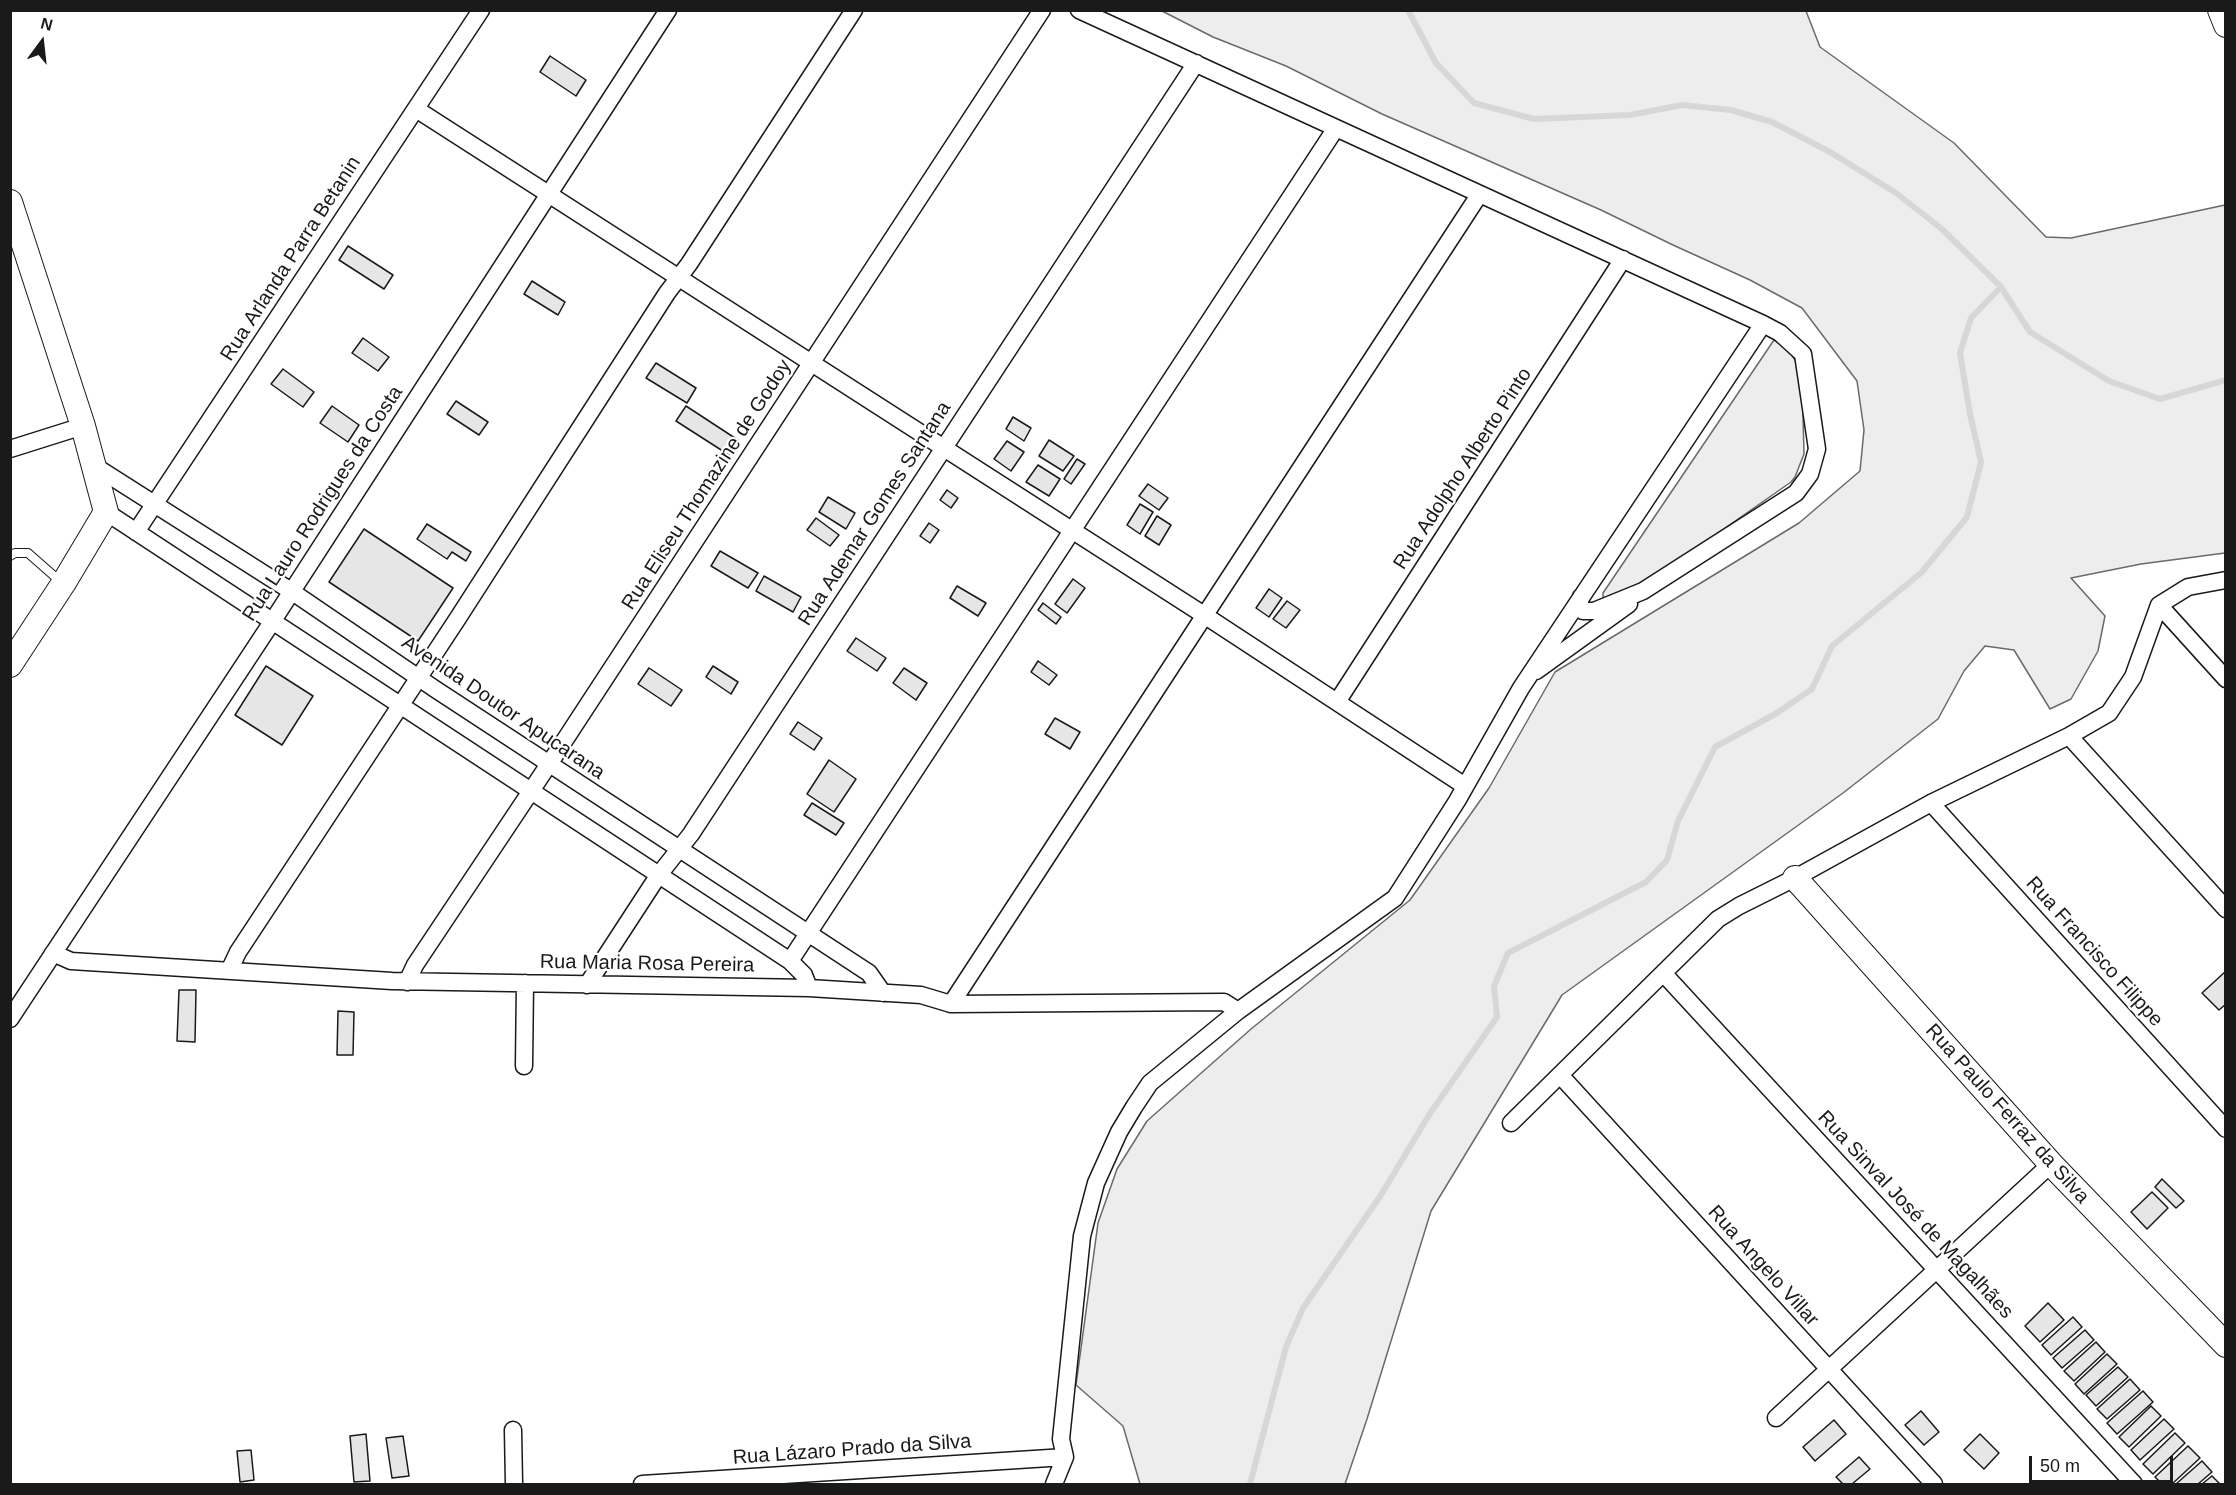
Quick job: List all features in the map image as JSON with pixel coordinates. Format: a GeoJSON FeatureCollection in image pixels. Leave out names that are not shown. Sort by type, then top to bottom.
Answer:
{"type":"FeatureCollection","features":[{"type":"Feature","properties":{"kind":"street","name":"Rua Arlanda Parra Betanin"},"geometry":{"type":"LineString","coordinates":[[136,532],[481,10]]}},
{"type":"Feature","properties":{"kind":"street","name":"Rua Lauro Rodrigues da Costa"},"geometry":{"type":"LineString","coordinates":[[10,1019],[272,622],[668,10]]}},
{"type":"Feature","properties":{"kind":"street"},"geometry":{"type":"LineString","coordinates":[[229,971],[238,951],[854,10]]}},
{"type":"Feature","properties":{"kind":"street","name":"Rua Eliseu Thomazine de Godoy"},"geometry":{"type":"LineString","coordinates":[[407,982],[415,965],[531,792],[1042,10]]}},
{"type":"Feature","properties":{"kind":"street"},"geometry":{"type":"LineString","coordinates":[[1079,10],[1763,324],[1780,333],[1803,354],[1817,449],[1810,474],[1797,493],[1643,591],[1594,610],[1583,611],[1579,607],[1581,597]]}},
{"type":"Feature","properties":{"kind":"street"},"geometry":{"type":"LineString","coordinates":[[2220,10],[2226,25]]}},
{"type":"Feature","properties":{"kind":"street","name":"Rua Ademar Gomes Santana"},"geometry":{"type":"LineString","coordinates":[[587,986],[658,876],[680,850],[1196,63]]}},
{"type":"Feature","properties":{"kind":"street"},"geometry":{"type":"LineString","coordinates":[[416,109],[1204,615],[1465,786]]}},
{"type":"Feature","properties":{"kind":"street"},"geometry":{"type":"LineString","coordinates":[[790,961],[1336,128]]}},
{"type":"Feature","properties":{"kind":"street"},"geometry":{"type":"LineString","coordinates":[[951,1004],[1479,195]]}},
{"type":"Feature","properties":{"kind":"street"},"geometry":{"type":"LineString","coordinates":[[10,202],[83,426],[106,512],[790,961],[804,975],[809,988]]}},
{"type":"Feature","properties":{"kind":"street","name":"Rua Adolpho Alberto Pinto"},"geometry":{"type":"LineString","coordinates":[[1337,702],[1623,259]]}},
{"type":"Feature","properties":{"kind":"street"},"geometry":{"type":"LineString","coordinates":[[1054,1485],[1065,1457],[1061,1439],[1082,1236],[1100,1175],[1119,1132],[1150,1083],[1238,1011],[1395,897],[1465,786],[1529,675],[1763,324]]}},
{"type":"Feature","properties":{"kind":"street"},"geometry":{"type":"LineString","coordinates":[[10,449],[83,426]]}},
{"type":"Feature","properties":{"kind":"street","name":"Avenida Doutor Apucarana"},"geometry":{"type":"LineString","coordinates":[[93,465],[291,591],[418,678],[869,973],[883,993]]}},
{"type":"Feature","properties":{"kind":"street"},"geometry":{"type":"LineString","coordinates":[[10,665],[63,584],[106,512]]}},
{"type":"Feature","properties":{"kind":"street"},"geometry":{"type":"LineString","coordinates":[[1511,1123],[1718,919],[1738,906],[1931,803],[2069,736],[2109,713],[2133,677],[2159,605],[2188,587],[2226,580]]}},
{"type":"Feature","properties":{"kind":"street"},"geometry":{"type":"LineString","coordinates":[[1529,675],[1626,607],[1643,591]]}},
{"type":"Feature","properties":{"kind":"street"},"geometry":{"type":"LineString","coordinates":[[2159,605],[2226,679]]}},
{"type":"Feature","properties":{"kind":"street"},"geometry":{"type":"LineString","coordinates":[[2069,736],[2226,909]]}},
{"type":"Feature","properties":{"kind":"street","name":"Rua Francisco Filippe"},"geometry":{"type":"LineString","coordinates":[[1931,803],[2226,1129]]}},
{"type":"Feature","properties":{"kind":"street","name":"Rua Paulo Ferraz da Silva"},"geometry":{"type":"LineString","coordinates":[[1794,878],[2051,1164],[2226,1345]]}},
{"type":"Feature","properties":{"kind":"street","name":"Rua Maria Rosa Pereira"},"geometry":{"type":"LineString","coordinates":[[53,953],[71,961],[407,982],[809,988],[921,995],[951,1004],[1224,1002],[1238,1011]]}},
{"type":"Feature","properties":{"kind":"street","name":"Rua Sinval José de Magalhães"},"geometry":{"type":"LineString","coordinates":[[1664,974],[1938,1269],[2134,1485]]}},
{"type":"Feature","properties":{"kind":"street"},"geometry":{"type":"LineString","coordinates":[[524,1066],[525,982]]}},
{"type":"Feature","properties":{"kind":"street","name":"Rua Angelo Villar"},"geometry":{"type":"LineString","coordinates":[[1560,1075],[1934,1485]]}},
{"type":"Feature","properties":{"kind":"street"},"geometry":{"type":"LineString","coordinates":[[1776,1418],[2051,1164]]}},
{"type":"Feature","properties":{"kind":"street"},"geometry":{"type":"LineString","coordinates":[[513,1430],[514,1485]]}},
{"type":"Feature","properties":{"kind":"street","name":"Rua Lázaro Prado da Silva"},"geometry":{"type":"LineString","coordinates":[[642,1485],[1065,1457]]}},
{"type":"Feature","properties":{"kind":"lane"},"geometry":{"type":"LineString","coordinates":[[10,556],[15,553],[28,553],[63,584]]}},
{"type":"Feature","properties":{"kind":"shaded area"},"geometry":{"type":"Polygon","coordinates":[[[1162,11],[1806,11],[1820,47],[1954,143],[2046,237],[2071,238],[2225,205],[2225,553],[2141,564],[2071,578],[2105,616],[2098,651],[2071,699],[2050,709],[2014,650],[1985,646],[1964,671],[1938,719],[1843,793],[1562,995],[1431,1211],[1345,1484],[1140,1484],[1123,1426],[1076,1385],[1098,1223],[1117,1169],[1147,1121],[1251,1029],[1410,900],[1489,788],[1555,672],[1799,523],[1860,471],[1864,430],[1857,381],[1802,308],[1750,280],[1601,210],[1382,114],[1286,66],[1213,37],[1162,11]]]}},
{"type":"Feature","properties":{"kind":"shaded area"},"geometry":{"type":"Polygon","coordinates":[[[1774,340],[1789,351],[1802,378],[1804,454],[1795,477],[1615,605],[1603,600],[1603,593],[1774,340]]]}},
{"type":"Feature","properties":{"kind":"building"},"geometry":{"type":"Polygon","coordinates":[[[550,56],[586,80],[576,96],[540,72],[550,56]]]}},
{"type":"Feature","properties":{"kind":"building"},"geometry":{"type":"Polygon","coordinates":[[[348,246],[393,275],[384,289],[339,260],[348,246]]]}},
{"type":"Feature","properties":{"kind":"building"},"geometry":{"type":"Polygon","coordinates":[[[532,281],[565,302],[558,315],[524,294],[532,281]]]}},
{"type":"Feature","properties":{"kind":"building"},"geometry":{"type":"Polygon","coordinates":[[[363,338],[389,357],[378,371],[352,353],[363,338]]]}},
{"type":"Feature","properties":{"kind":"building"},"geometry":{"type":"Polygon","coordinates":[[[656,363],[696,388],[687,403],[646,378],[656,363]]]}},
{"type":"Feature","properties":{"kind":"building"},"geometry":{"type":"Polygon","coordinates":[[[283,369],[314,392],[303,407],[271,384],[283,369]]]}},
{"type":"Feature","properties":{"kind":"building"},"geometry":{"type":"Polygon","coordinates":[[[456,401],[488,422],[479,435],[447,414],[456,401]]]}},
{"type":"Feature","properties":{"kind":"building"},"geometry":{"type":"Polygon","coordinates":[[[332,406],[359,425],[348,442],[320,423],[332,406]]]}},
{"type":"Feature","properties":{"kind":"building"},"geometry":{"type":"Polygon","coordinates":[[[686,406],[738,440],[729,455],[676,421],[686,406]]]}},
{"type":"Feature","properties":{"kind":"building"},"geometry":{"type":"Polygon","coordinates":[[[1013,417],[1031,428],[1024,441],[1006,429],[1013,417]]]}},
{"type":"Feature","properties":{"kind":"building"},"geometry":{"type":"Polygon","coordinates":[[[1049,440],[1074,456],[1063,471],[1039,456],[1049,440]]]}},
{"type":"Feature","properties":{"kind":"building"},"geometry":{"type":"Polygon","coordinates":[[[1007,441],[1024,452],[1011,471],[994,459],[1007,441]]]}},
{"type":"Feature","properties":{"kind":"building"},"geometry":{"type":"Polygon","coordinates":[[[1077,459],[1085,464],[1071,484],[1064,479],[1077,459]]]}},
{"type":"Feature","properties":{"kind":"building"},"geometry":{"type":"Polygon","coordinates":[[[1038,465],[1060,479],[1049,496],[1026,482],[1038,465]]]}},
{"type":"Feature","properties":{"kind":"building"},"geometry":{"type":"Polygon","coordinates":[[[1148,484],[1168,498],[1159,510],[1139,496],[1148,484]]]}},
{"type":"Feature","properties":{"kind":"building"},"geometry":{"type":"Polygon","coordinates":[[[947,490],[958,498],[951,508],[940,500],[947,490]]]}},
{"type":"Feature","properties":{"kind":"building"},"geometry":{"type":"Polygon","coordinates":[[[828,497],[855,513],[846,529],[819,512],[828,497]]]}},
{"type":"Feature","properties":{"kind":"building"},"geometry":{"type":"Polygon","coordinates":[[[1140,504],[1153,512],[1140,534],[1127,525],[1140,504]]]}},
{"type":"Feature","properties":{"kind":"building"},"geometry":{"type":"Polygon","coordinates":[[[1157,516],[1171,525],[1159,545],[1145,536],[1157,516]]]}},
{"type":"Feature","properties":{"kind":"building"},"geometry":{"type":"Polygon","coordinates":[[[816,518],[839,535],[830,546],[807,530],[816,518]]]}},
{"type":"Feature","properties":{"kind":"building"},"geometry":{"type":"Polygon","coordinates":[[[929,523],[939,530],[930,543],[920,536],[929,523]]]}},
{"type":"Feature","properties":{"kind":"building"},"geometry":{"type":"Polygon","coordinates":[[[427,524],[471,552],[466,561],[452,552],[447,559],[417,539],[427,524]]]}},
{"type":"Feature","properties":{"kind":"building"},"geometry":{"type":"Polygon","coordinates":[[[364,529],[453,588],[418,641],[329,582],[364,529]]]}},
{"type":"Feature","properties":{"kind":"building"},"geometry":{"type":"Polygon","coordinates":[[[720,551],[758,573],[748,588],[711,566],[720,551]]]}},
{"type":"Feature","properties":{"kind":"building"},"geometry":{"type":"Polygon","coordinates":[[[764,576],[801,597],[793,612],[756,591],[764,576]]]}},
{"type":"Feature","properties":{"kind":"building"},"geometry":{"type":"Polygon","coordinates":[[[1073,579],[1085,588],[1067,613],[1055,604],[1073,579]]]}},
{"type":"Feature","properties":{"kind":"building"},"geometry":{"type":"Polygon","coordinates":[[[957,586],[986,603],[978,616],[950,598],[957,586]]]}},
{"type":"Feature","properties":{"kind":"building"},"geometry":{"type":"Polygon","coordinates":[[[1269,589],[1282,598],[1269,617],[1256,608],[1269,589]]]}},
{"type":"Feature","properties":{"kind":"building"},"geometry":{"type":"Polygon","coordinates":[[[1287,601],[1300,610],[1286,628],[1273,619],[1287,601]]]}},
{"type":"Feature","properties":{"kind":"building"},"geometry":{"type":"Polygon","coordinates":[[[1043,603],[1061,617],[1056,624],[1038,610],[1043,603]]]}},
{"type":"Feature","properties":{"kind":"building"},"geometry":{"type":"Polygon","coordinates":[[[856,638],[886,658],[877,671],[847,651],[856,638]]]}},
{"type":"Feature","properties":{"kind":"building"},"geometry":{"type":"Polygon","coordinates":[[[1038,661],[1057,675],[1049,685],[1031,672],[1038,661]]]}},
{"type":"Feature","properties":{"kind":"building"},"geometry":{"type":"Polygon","coordinates":[[[266,666],[313,696],[282,745],[235,715],[266,666]]]}},
{"type":"Feature","properties":{"kind":"building"},"geometry":{"type":"Polygon","coordinates":[[[713,666],[738,682],[731,694],[706,677],[713,666]]]}},
{"type":"Feature","properties":{"kind":"building"},"geometry":{"type":"Polygon","coordinates":[[[649,668],[682,690],[671,706],[638,684],[649,668]]]}},
{"type":"Feature","properties":{"kind":"building"},"geometry":{"type":"Polygon","coordinates":[[[904,668],[927,683],[916,700],[893,683],[904,668]]]}},
{"type":"Feature","properties":{"kind":"building"},"geometry":{"type":"Polygon","coordinates":[[[1055,718],[1080,732],[1070,749],[1045,734],[1055,718]]]}},
{"type":"Feature","properties":{"kind":"building"},"geometry":{"type":"Polygon","coordinates":[[[798,722],[822,738],[814,750],[790,734],[798,722]]]}},
{"type":"Feature","properties":{"kind":"building"},"geometry":{"type":"Polygon","coordinates":[[[829,760],[856,779],[834,812],[807,794],[829,760]]]}},
{"type":"Feature","properties":{"kind":"building"},"geometry":{"type":"Polygon","coordinates":[[[812,803],[844,823],[836,835],[804,815],[812,803]]]}},
{"type":"Feature","properties":{"kind":"building"},"geometry":{"type":"Polygon","coordinates":[[[2226,971],[2226,1004],[2219,1010],[2202,993],[2226,971]]]}},
{"type":"Feature","properties":{"kind":"building"},"geometry":{"type":"Polygon","coordinates":[[[179,990],[196,990],[195,1042],[177,1041],[179,990]]]}},
{"type":"Feature","properties":{"kind":"building"},"geometry":{"type":"Polygon","coordinates":[[[338,1011],[354,1012],[353,1055],[337,1055],[338,1011]]]}},
{"type":"Feature","properties":{"kind":"building"},"geometry":{"type":"Polygon","coordinates":[[[2162,1179],[2184,1201],[2176,1208],[2155,1187],[2162,1179]]]}},
{"type":"Feature","properties":{"kind":"building"},"geometry":{"type":"Polygon","coordinates":[[[2152,1192],[2168,1208],[2147,1229],[2131,1212],[2152,1192]]]}},
{"type":"Feature","properties":{"kind":"building"},"geometry":{"type":"Polygon","coordinates":[[[2048,1303],[2064,1320],[2040,1342],[2025,1326],[2048,1303]]]}},
{"type":"Feature","properties":{"kind":"building"},"geometry":{"type":"Polygon","coordinates":[[[2073,1317],[2082,1327],[2051,1355],[2042,1345],[2073,1317]]]}},
{"type":"Feature","properties":{"kind":"building"},"geometry":{"type":"Polygon","coordinates":[[[2085,1330],[2094,1340],[2062,1368],[2053,1358],[2085,1330]]]}},
{"type":"Feature","properties":{"kind":"building"},"geometry":{"type":"Polygon","coordinates":[[[2096,1342],[2105,1352],[2074,1381],[2064,1371],[2096,1342]]]}},
{"type":"Feature","properties":{"kind":"building"},"geometry":{"type":"Polygon","coordinates":[[[2107,1354],[2117,1364],[2084,1394],[2075,1384],[2107,1354]]]}},
{"type":"Feature","properties":{"kind":"building"},"geometry":{"type":"Polygon","coordinates":[[[2118,1367],[2128,1377],[2096,1406],[2086,1395],[2118,1367]]]}},
{"type":"Feature","properties":{"kind":"building"},"geometry":{"type":"Polygon","coordinates":[[[2130,1379],[2140,1390],[2107,1419],[2097,1409],[2130,1379]]]}},
{"type":"Feature","properties":{"kind":"building"},"geometry":{"type":"Polygon","coordinates":[[[2143,1391],[2153,1402],[2117,1434],[2107,1423],[2143,1391]]]}},
{"type":"Feature","properties":{"kind":"building"},"geometry":{"type":"Polygon","coordinates":[[[2151,1406],[2161,1416],[2129,1447],[2119,1437],[2151,1406]]]}},
{"type":"Feature","properties":{"kind":"building"},"geometry":{"type":"Polygon","coordinates":[[[1921,1411],[1939,1432],[1924,1445],[1905,1425],[1921,1411]]]}},
{"type":"Feature","properties":{"kind":"building"},"geometry":{"type":"Polygon","coordinates":[[[2164,1419],[2174,1429],[2140,1460],[2131,1450],[2164,1419]]]}},
{"type":"Feature","properties":{"kind":"building"},"geometry":{"type":"Polygon","coordinates":[[[1834,1420],[1846,1434],[1815,1461],[1803,1447],[1834,1420]]]}},
{"type":"Feature","properties":{"kind":"building"},"geometry":{"type":"Polygon","coordinates":[[[2175,1433],[2185,1443],[2153,1474],[2143,1464],[2175,1433]]]}},
{"type":"Feature","properties":{"kind":"building"},"geometry":{"type":"Polygon","coordinates":[[[366,1434],[370,1481],[354,1482],[350,1436],[366,1434]]]}},
{"type":"Feature","properties":{"kind":"building"},"geometry":{"type":"Polygon","coordinates":[[[1980,1434],[1999,1453],[1984,1469],[1964,1450],[1980,1434]]]}},
{"type":"Feature","properties":{"kind":"building"},"geometry":{"type":"Polygon","coordinates":[[[403,1436],[409,1476],[392,1478],[386,1438],[403,1436]]]}},
{"type":"Feature","properties":{"kind":"building"},"geometry":{"type":"Polygon","coordinates":[[[2188,1446],[2200,1458],[2172,1484],[2162,1484],[2155,1477],[2188,1446]]]}},
{"type":"Feature","properties":{"kind":"building"},"geometry":{"type":"Polygon","coordinates":[[[251,1450],[254,1480],[240,1482],[237,1451],[251,1450]]]}},
{"type":"Feature","properties":{"kind":"building"},"geometry":{"type":"Polygon","coordinates":[[[1859,1457],[1870,1469],[1852,1484],[1843,1484],[1836,1477],[1859,1457]]]}},
{"type":"Feature","properties":{"kind":"building"},"geometry":{"type":"Polygon","coordinates":[[[2202,1461],[2212,1472],[2198,1484],[2176,1484],[2202,1461]]]}},
{"type":"Feature","properties":{"kind":"building"},"geometry":{"type":"Polygon","coordinates":[[[2212,1476],[2220,1484],[2202,1484],[2212,1476]]]}},
{"type":"Feature","properties":{"kind":"waterway"},"geometry":{"type":"LineString","coordinates":[[1408,10],[1436,63],[1474,103],[1534,119],[1630,115],[1682,105],[1731,110],[1772,122],[1830,152],[1896,193],[1942,229],[2001,287],[2030,332],[2109,381],[2160,399],[2226,380]]}},
{"type":"Feature","properties":{"kind":"waterway"},"geometry":{"type":"LineString","coordinates":[[1250,1484],[1286,1347],[1303,1308],[1381,1195],[1429,1115],[1497,1017],[1494,986],[1508,953],[1646,882],[1667,860],[1678,821],[1715,747],[1777,713],[1812,689],[1832,646],[1922,572],[1967,517],[1981,462],[1960,353],[1971,318],[2001,287]]}}]}
